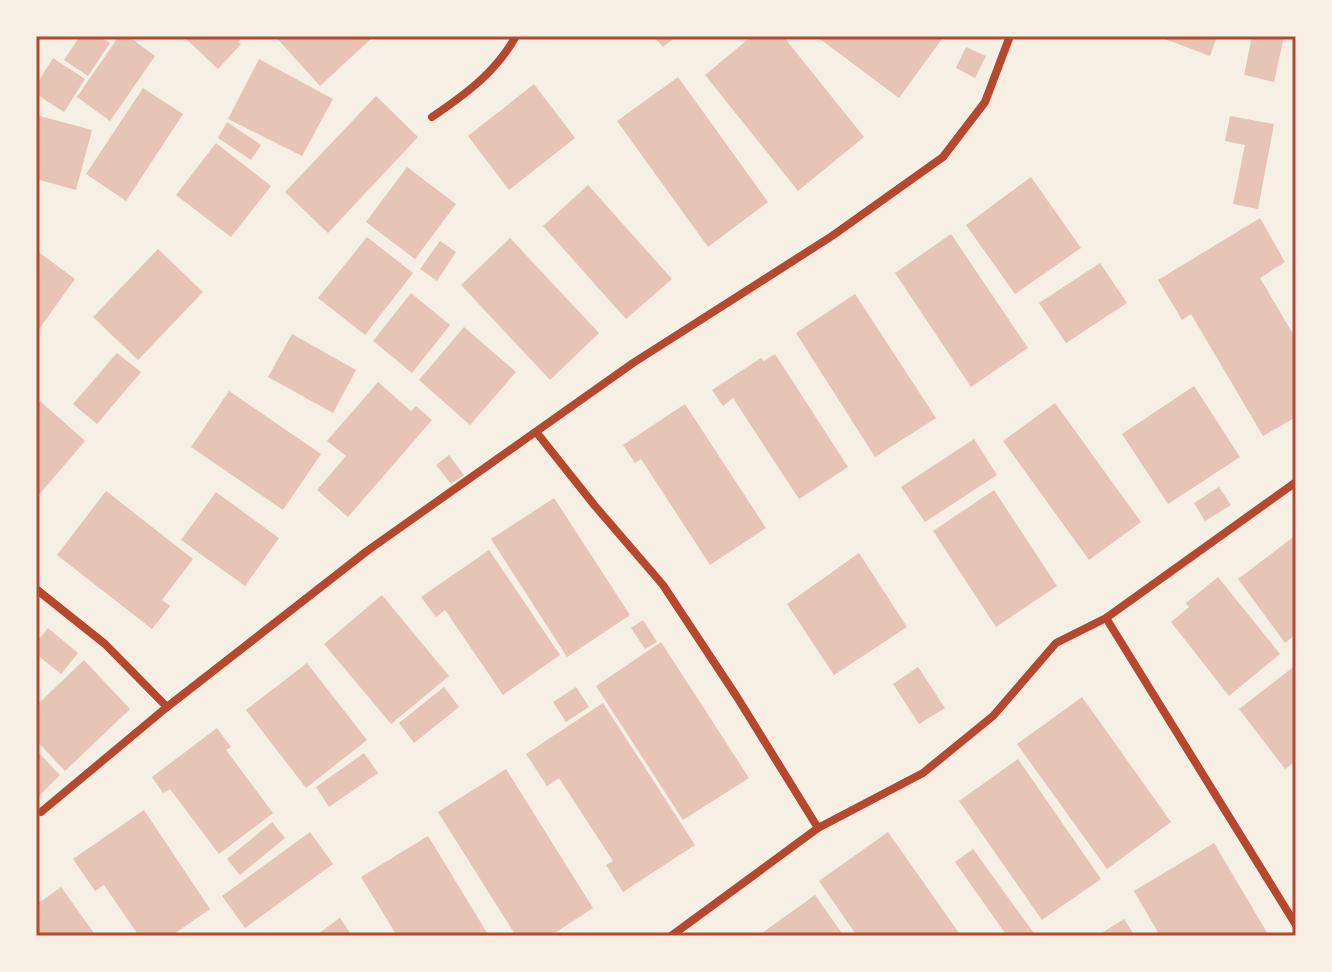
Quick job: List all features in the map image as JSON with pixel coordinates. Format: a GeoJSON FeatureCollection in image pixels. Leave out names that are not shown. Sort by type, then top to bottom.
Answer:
{"type":"FeatureCollection","features":[{"type":"Feature","properties":{"kind":"street"},"geometry":{"type":"LineString","coordinates":[[432,117],[489,75],[516,36]]}},
{"type":"Feature","properties":{"kind":"street"},"geometry":{"type":"LineString","coordinates":[[41,812],[167,707],[367,551],[633,363],[832,236],[943,157],[985,102],[1010,36]]}},
{"type":"Feature","properties":{"kind":"street"},"geometry":{"type":"LineString","coordinates":[[537,433],[663,585],[818,828]]}},
{"type":"Feature","properties":{"kind":"street"},"geometry":{"type":"LineString","coordinates":[[671,936],[818,828],[923,773],[993,716],[1056,643],[1106,618],[1296,482]]}},
{"type":"Feature","properties":{"kind":"street"},"geometry":{"type":"LineString","coordinates":[[36,589],[105,644],[167,707]]}},
{"type":"Feature","properties":{"kind":"street"},"geometry":{"type":"LineString","coordinates":[[1106,618],[1296,925]]}},
{"type":"Feature","properties":{"kind":"building"},"geometry":{"type":"Polygon","coordinates":[[[80,36],[99,36],[110,43],[88,76],[64,60],[80,36]]]}},
{"type":"Feature","properties":{"kind":"building"},"geometry":{"type":"Polygon","coordinates":[[[119,36],[128,36],[155,56],[110,121],[77,97],[119,36]]]}},
{"type":"Feature","properties":{"kind":"building"},"geometry":{"type":"Polygon","coordinates":[[[183,36],[243,36],[238,42],[241,44],[218,69],[183,36]]]}},
{"type":"Feature","properties":{"kind":"building"},"geometry":{"type":"Polygon","coordinates":[[[275,36],[374,36],[320,86],[275,36]]]}},
{"type":"Feature","properties":{"kind":"building"},"geometry":{"type":"Polygon","coordinates":[[[653,36],[677,36],[663,47],[653,36]]]}},
{"type":"Feature","properties":{"kind":"building"},"geometry":{"type":"Polygon","coordinates":[[[752,36],[783,36],[864,137],[798,191],[705,75],[752,36]]]}},
{"type":"Feature","properties":{"kind":"building"},"geometry":{"type":"Polygon","coordinates":[[[816,36],[944,36],[899,98],[816,36]]]}},
{"type":"Feature","properties":{"kind":"building"},"geometry":{"type":"Polygon","coordinates":[[[1157,36],[1217,36],[1210,56],[1157,36]]]}},
{"type":"Feature","properties":{"kind":"building"},"geometry":{"type":"Polygon","coordinates":[[[1252,36],[1284,36],[1274,82],[1244,75],[1252,36]]]}},
{"type":"Feature","properties":{"kind":"building"},"geometry":{"type":"Polygon","coordinates":[[[966,47],[986,56],[975,78],[956,68],[966,47]]]}},
{"type":"Feature","properties":{"kind":"building"},"geometry":{"type":"Polygon","coordinates":[[[53,58],[85,79],[64,112],[36,94],[36,85],[53,58]]]}},
{"type":"Feature","properties":{"kind":"building"},"geometry":{"type":"Polygon","coordinates":[[[259,59],[333,99],[302,156],[228,119],[259,59]]]}},
{"type":"Feature","properties":{"kind":"building"},"geometry":{"type":"Polygon","coordinates":[[[678,77],[768,202],[708,247],[617,121],[678,77]]]}},
{"type":"Feature","properties":{"kind":"building"},"geometry":{"type":"Polygon","coordinates":[[[534,84],[575,138],[509,190],[468,136],[534,84]]]}},
{"type":"Feature","properties":{"kind":"building"},"geometry":{"type":"Polygon","coordinates":[[[143,88],[183,114],[126,201],[86,174],[143,88]]]}},
{"type":"Feature","properties":{"kind":"building"},"geometry":{"type":"Polygon","coordinates":[[[376,96],[418,137],[328,233],[285,192],[376,96]]]}},
{"type":"Feature","properties":{"kind":"building"},"geometry":{"type":"Polygon","coordinates":[[[36,115],[92,130],[76,190],[36,179],[36,115]]]}},
{"type":"Feature","properties":{"kind":"building"},"geometry":{"type":"Polygon","coordinates":[[[1230,116],[1274,124],[1258,209],[1233,204],[1245,145],[1225,141],[1230,116]]]}},
{"type":"Feature","properties":{"kind":"building"},"geometry":{"type":"Polygon","coordinates":[[[227,122],[261,145],[251,160],[218,138],[227,122]]]}},
{"type":"Feature","properties":{"kind":"building"},"geometry":{"type":"Polygon","coordinates":[[[216,143],[271,186],[231,237],[176,195],[216,143]]]}},
{"type":"Feature","properties":{"kind":"building"},"geometry":{"type":"Polygon","coordinates":[[[407,167],[456,204],[415,259],[366,222],[407,167]]]}},
{"type":"Feature","properties":{"kind":"building"},"geometry":{"type":"Polygon","coordinates":[[[1031,177],[1081,248],[1015,294],[966,225],[1031,177]]]}},
{"type":"Feature","properties":{"kind":"building"},"geometry":{"type":"Polygon","coordinates":[[[588,185],[672,279],[626,319],[543,226],[588,185]]]}},
{"type":"Feature","properties":{"kind":"building"},"geometry":{"type":"Polygon","coordinates":[[[1260,218],[1285,262],[1260,278],[1296,339],[1296,417],[1263,436],[1191,314],[1182,320],[1158,280],[1260,218]]]}},
{"type":"Feature","properties":{"kind":"building"},"geometry":{"type":"Polygon","coordinates":[[[951,234],[1028,348],[971,387],[895,273],[951,234]]]}},
{"type":"Feature","properties":{"kind":"building"},"geometry":{"type":"Polygon","coordinates":[[[367,237],[413,273],[365,335],[318,298],[367,237]]]}},
{"type":"Feature","properties":{"kind":"building"},"geometry":{"type":"Polygon","coordinates":[[[510,238],[599,333],[550,380],[461,285],[510,238]]]}},
{"type":"Feature","properties":{"kind":"building"},"geometry":{"type":"Polygon","coordinates":[[[440,241],[456,252],[437,281],[420,269],[440,241]]]}},
{"type":"Feature","properties":{"kind":"building"},"geometry":{"type":"Polygon","coordinates":[[[158,249],[203,292],[138,360],[93,317],[158,249]]]}},
{"type":"Feature","properties":{"kind":"building"},"geometry":{"type":"Polygon","coordinates":[[[36,250],[75,279],[36,333],[36,250]]]}},
{"type":"Feature","properties":{"kind":"building"},"geometry":{"type":"Polygon","coordinates":[[[1100,263],[1127,303],[1066,343],[1039,303],[1100,263]]]}},
{"type":"Feature","properties":{"kind":"building"},"geometry":{"type":"Polygon","coordinates":[[[411,293],[450,325],[412,373],[373,341],[411,293]]]}},
{"type":"Feature","properties":{"kind":"building"},"geometry":{"type":"Polygon","coordinates":[[[855,294],[936,418],[875,457],[796,333],[855,294]]]}},
{"type":"Feature","properties":{"kind":"building"},"geometry":{"type":"Polygon","coordinates":[[[464,327],[516,372],[470,425],[419,380],[464,327]]]}},
{"type":"Feature","properties":{"kind":"building"},"geometry":{"type":"Polygon","coordinates":[[[292,334],[356,370],[333,413],[268,377],[292,334]]]}},
{"type":"Feature","properties":{"kind":"building"},"geometry":{"type":"Polygon","coordinates":[[[117,353],[141,372],[97,424],[73,404],[117,353]]]}},
{"type":"Feature","properties":{"kind":"building"},"geometry":{"type":"Polygon","coordinates":[[[775,354],[848,467],[799,499],[733,398],[723,406],[712,390],[761,358],[764,361],[775,354]]]}},
{"type":"Feature","properties":{"kind":"building"},"geometry":{"type":"Polygon","coordinates":[[[378,382],[411,411],[416,406],[432,420],[348,517],[317,490],[346,456],[327,441],[378,382]]]}},
{"type":"Feature","properties":{"kind":"building"},"geometry":{"type":"Polygon","coordinates":[[[1194,386],[1240,457],[1168,504],[1122,434],[1194,386]]]}},
{"type":"Feature","properties":{"kind":"building"},"geometry":{"type":"Polygon","coordinates":[[[229,391],[321,454],[283,510],[191,447],[229,391]]]}},
{"type":"Feature","properties":{"kind":"building"},"geometry":{"type":"Polygon","coordinates":[[[40,401],[85,441],[36,498],[36,405],[40,401]]]}},
{"type":"Feature","properties":{"kind":"building"},"geometry":{"type":"Polygon","coordinates":[[[1055,403],[1141,522],[1089,560],[1003,441],[1055,403]]]}},
{"type":"Feature","properties":{"kind":"building"},"geometry":{"type":"Polygon","coordinates":[[[685,404],[766,528],[710,565],[641,459],[635,463],[623,445],[685,404]]]}},
{"type":"Feature","properties":{"kind":"building"},"geometry":{"type":"Polygon","coordinates":[[[974,439],[997,475],[925,522],[901,487],[974,439]]]}},
{"type":"Feature","properties":{"kind":"building"},"geometry":{"type":"Polygon","coordinates":[[[449,455],[464,475],[451,484],[436,465],[449,455]]]}},
{"type":"Feature","properties":{"kind":"building"},"geometry":{"type":"Polygon","coordinates":[[[1219,487],[1231,505],[1205,521],[1194,503],[1219,487]]]}},
{"type":"Feature","properties":{"kind":"building"},"geometry":{"type":"Polygon","coordinates":[[[994,490],[1057,586],[996,627],[933,531],[994,490]]]}},
{"type":"Feature","properties":{"kind":"building"},"geometry":{"type":"Polygon","coordinates":[[[106,491],[193,559],[162,600],[170,606],[152,629],[57,555],[106,491]]]}},
{"type":"Feature","properties":{"kind":"building"},"geometry":{"type":"Polygon","coordinates":[[[216,492],[279,538],[245,586],[181,540],[216,492]]]}},
{"type":"Feature","properties":{"kind":"building"},"geometry":{"type":"Polygon","coordinates":[[[554,498],[630,615],[567,657],[491,539],[554,498]]]}},
{"type":"Feature","properties":{"kind":"building"},"geometry":{"type":"Polygon","coordinates":[[[1296,535],[1296,634],[1285,643],[1238,579],[1296,535]]]}},
{"type":"Feature","properties":{"kind":"building"},"geometry":{"type":"Polygon","coordinates":[[[489,550],[560,655],[503,695],[445,610],[436,617],[421,597],[489,550]]]}},
{"type":"Feature","properties":{"kind":"building"},"geometry":{"type":"Polygon","coordinates":[[[859,553],[907,627],[834,675],[787,604],[859,553]]]}},
{"type":"Feature","properties":{"kind":"building"},"geometry":{"type":"Polygon","coordinates":[[[1218,577],[1280,654],[1229,696],[1171,622],[1189,607],[1186,603],[1218,577]]]}},
{"type":"Feature","properties":{"kind":"building"},"geometry":{"type":"Polygon","coordinates":[[[382,595],[449,676],[391,724],[324,644],[382,595]]]}},
{"type":"Feature","properties":{"kind":"building"},"geometry":{"type":"Polygon","coordinates":[[[643,620],[657,642],[645,649],[631,628],[643,620]]]}},
{"type":"Feature","properties":{"kind":"building"},"geometry":{"type":"Polygon","coordinates":[[[48,628],[78,653],[61,674],[36,654],[36,643],[48,628]]]}},
{"type":"Feature","properties":{"kind":"building"},"geometry":{"type":"Polygon","coordinates":[[[661,642],[749,778],[683,820],[596,686],[661,642]]]}},
{"type":"Feature","properties":{"kind":"building"},"geometry":{"type":"Polygon","coordinates":[[[84,660],[130,709],[65,771],[36,740],[36,706],[84,660]]]}},
{"type":"Feature","properties":{"kind":"building"},"geometry":{"type":"Polygon","coordinates":[[[307,663],[367,740],[306,788],[246,710],[307,663]]]}},
{"type":"Feature","properties":{"kind":"building"},"geometry":{"type":"Polygon","coordinates":[[[1296,665],[1296,761],[1285,769],[1239,709],[1296,665]]]}},
{"type":"Feature","properties":{"kind":"building"},"geometry":{"type":"Polygon","coordinates":[[[918,667],[945,708],[919,724],[893,684],[918,667]]]}},
{"type":"Feature","properties":{"kind":"building"},"geometry":{"type":"Polygon","coordinates":[[[444,687],[459,707],[414,743],[399,723],[444,687]]]}},
{"type":"Feature","properties":{"kind":"building"},"geometry":{"type":"Polygon","coordinates":[[[576,687],[589,707],[566,722],[553,702],[576,687]]]}},
{"type":"Feature","properties":{"kind":"building"},"geometry":{"type":"Polygon","coordinates":[[[1082,697],[1171,822],[1107,869],[1017,744],[1082,697]]]}},
{"type":"Feature","properties":{"kind":"building"},"geometry":{"type":"Polygon","coordinates":[[[603,703],[695,845],[623,892],[606,865],[613,861],[559,778],[547,786],[526,754],[603,703]]]}},
{"type":"Feature","properties":{"kind":"building"},"geometry":{"type":"Polygon","coordinates":[[[217,728],[231,747],[226,750],[273,813],[219,854],[170,789],[163,793],[152,777],[217,728]]]}},
{"type":"Feature","properties":{"kind":"building"},"geometry":{"type":"Polygon","coordinates":[[[36,750],[60,775],[36,799],[36,750]]]}},
{"type":"Feature","properties":{"kind":"building"},"geometry":{"type":"Polygon","coordinates":[[[364,753],[378,773],[329,807],[316,787],[364,753]]]}},
{"type":"Feature","properties":{"kind":"building"},"geometry":{"type":"Polygon","coordinates":[[[1018,759],[1101,879],[1042,920],[959,801],[1018,759]]]}},
{"type":"Feature","properties":{"kind":"building"},"geometry":{"type":"Polygon","coordinates":[[[506,769],[593,908],[550,936],[516,936],[438,812],[506,769]]]}},
{"type":"Feature","properties":{"kind":"building"},"geometry":{"type":"Polygon","coordinates":[[[144,810],[210,909],[171,936],[139,936],[104,885],[95,891],[73,859],[144,810]]]}},
{"type":"Feature","properties":{"kind":"building"},"geometry":{"type":"Polygon","coordinates":[[[272,822],[285,838],[240,875],[227,859],[272,822]]]}},
{"type":"Feature","properties":{"kind":"building"},"geometry":{"type":"Polygon","coordinates":[[[310,832],[333,864],[245,928],[222,896],[310,832]]]}},
{"type":"Feature","properties":{"kind":"building"},"geometry":{"type":"Polygon","coordinates":[[[888,832],[961,936],[857,936],[819,881],[888,832]]]}},
{"type":"Feature","properties":{"kind":"building"},"geometry":{"type":"Polygon","coordinates":[[[428,836],[489,936],[397,936],[361,877],[428,836]]]}},
{"type":"Feature","properties":{"kind":"building"},"geometry":{"type":"Polygon","coordinates":[[[1214,843],[1269,936],[1160,936],[1134,891],[1214,843]]]}},
{"type":"Feature","properties":{"kind":"building"},"geometry":{"type":"Polygon","coordinates":[[[973,849],[1036,936],[1007,936],[955,862],[973,849]]]}},
{"type":"Feature","properties":{"kind":"building"},"geometry":{"type":"Polygon","coordinates":[[[61,887],[96,936],[36,936],[36,905],[61,887]]]}},
{"type":"Feature","properties":{"kind":"building"},"geometry":{"type":"Polygon","coordinates":[[[815,895],[844,936],[758,936],[815,895]]]}},
{"type":"Feature","properties":{"kind":"building"},"geometry":{"type":"Polygon","coordinates":[[[340,918],[352,936],[315,936],[340,918]]]}},
{"type":"Feature","properties":{"kind":"building"},"geometry":{"type":"Polygon","coordinates":[[[1124,919],[1135,936],[1097,936],[1124,919]]]}}]}
